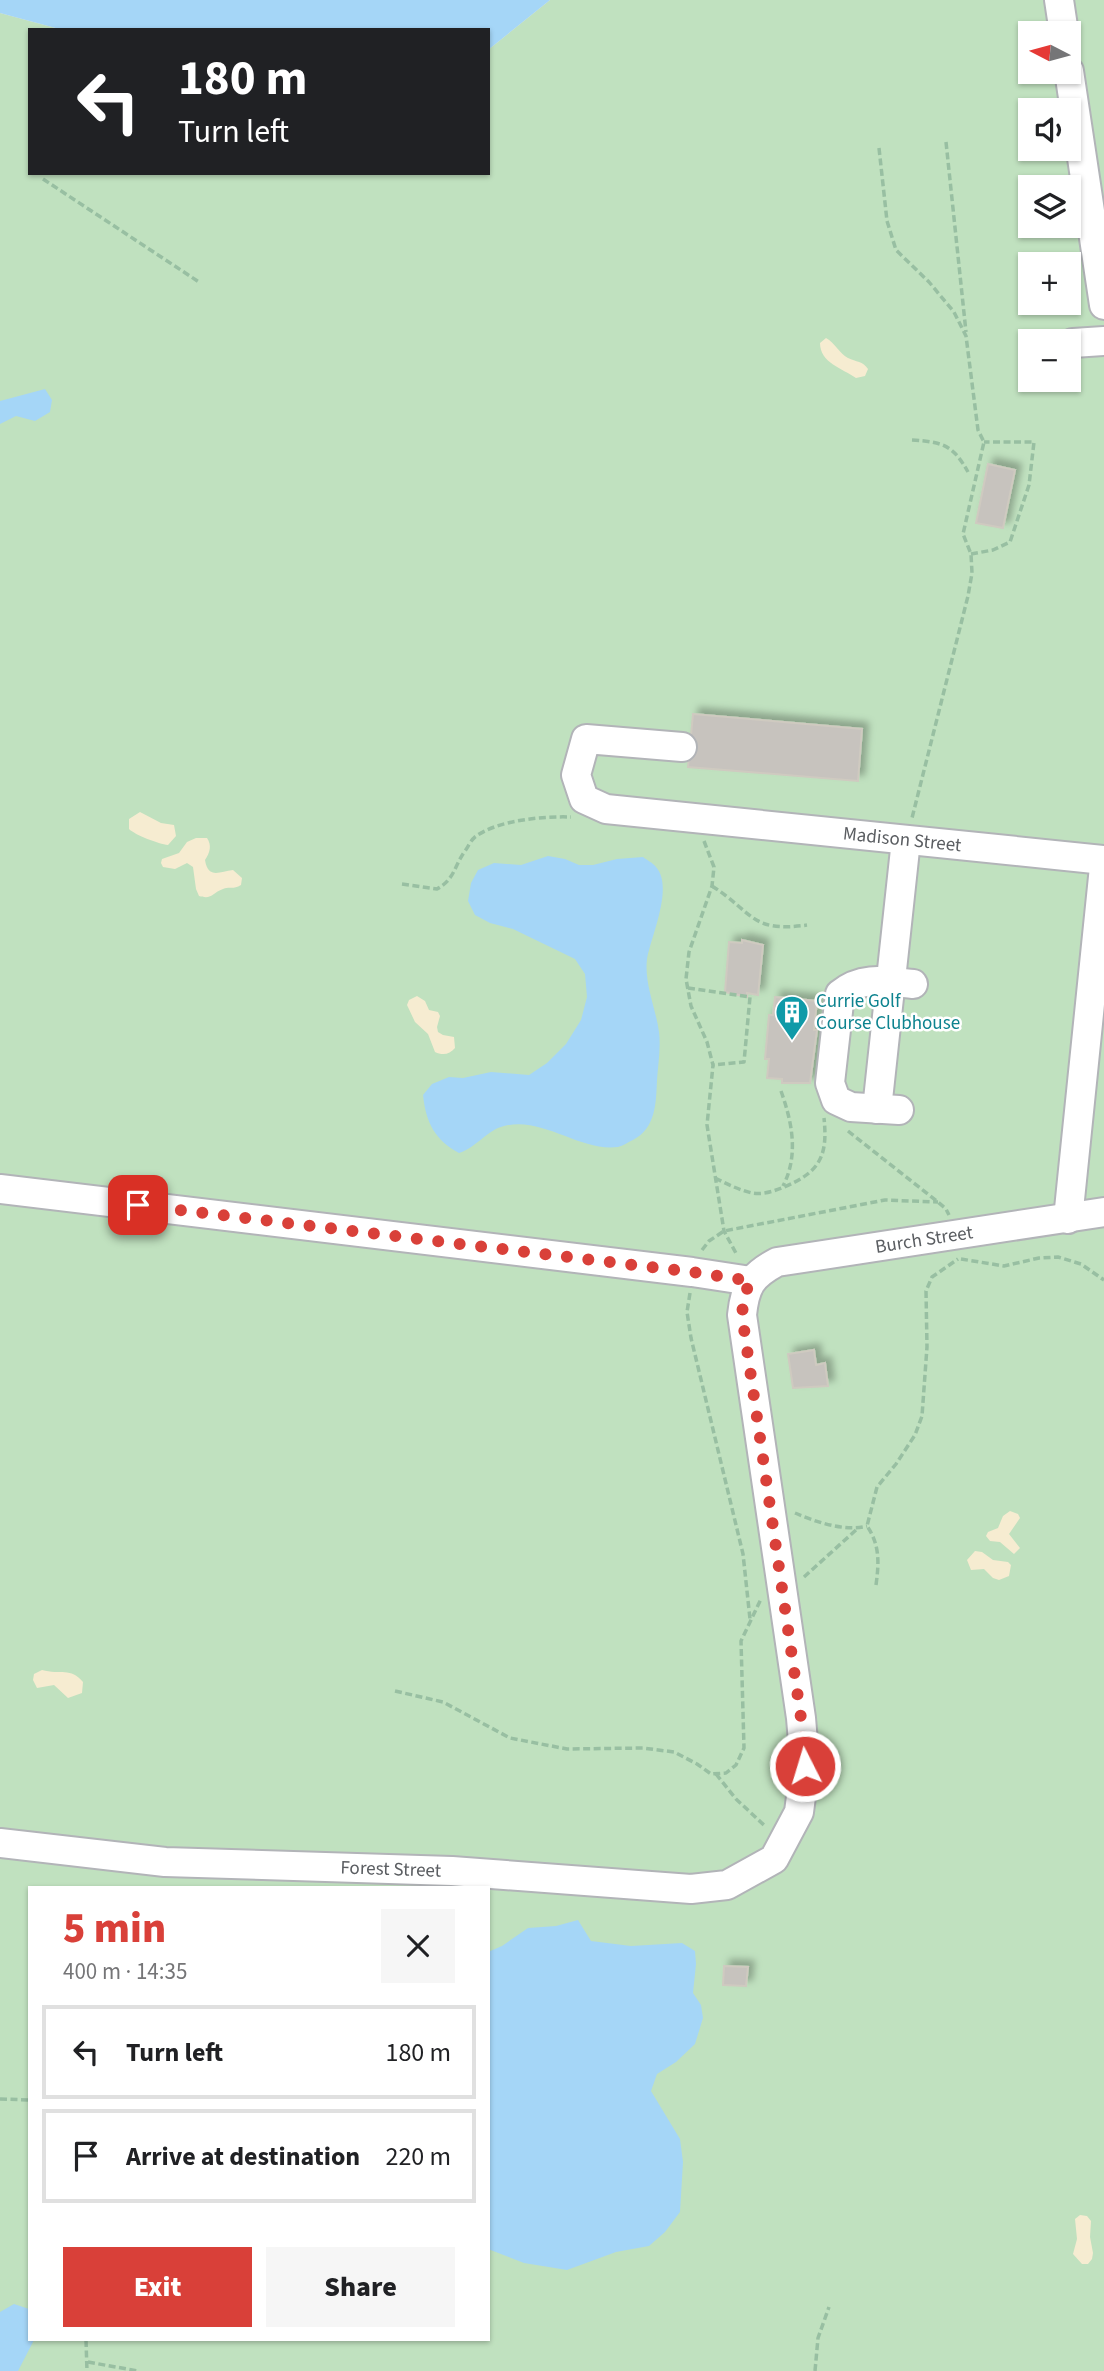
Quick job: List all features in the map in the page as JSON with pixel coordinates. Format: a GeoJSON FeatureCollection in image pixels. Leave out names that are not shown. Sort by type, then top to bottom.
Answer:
{"type":"FeatureCollection","features":[{"type":"Feature","properties":{"kind":"street"},"geometry":{"type":"LineString","coordinates":[[1059,0],[1062,21]]}},
{"type":"Feature","properties":{"kind":"street"},"geometry":{"type":"LineString","coordinates":[[1070,84],[1077,175]]}},
{"type":"Feature","properties":{"kind":"street"},"geometry":{"type":"LineString","coordinates":[[1081,204],[1104,305]]}},
{"type":"Feature","properties":{"kind":"street"},"geometry":{"type":"LineString","coordinates":[[1081,342],[1104,341]]}},
{"type":"Feature","properties":{"kind":"street","name":"Madison Street"},"geometry":{"type":"LineString","coordinates":[[682,747],[586,739],[576,775],[584,799],[606,809],[700,833],[906,841],[1104,860]]}},
{"type":"Feature","properties":{"kind":"street"},"geometry":{"type":"LineString","coordinates":[[902,983],[869,981],[852,984],[840,994],[830,1083],[836,1100],[850,1107],[888,1110],[902,983],[908,922],[906,841]]}},
{"type":"Feature","properties":{"kind":"street"},"geometry":{"type":"LineString","coordinates":[[1068,1219],[1064,1127],[1070,1064],[1083,938],[1104,867]]}},
{"type":"Feature","properties":{"kind":"street"},"geometry":{"type":"LineString","coordinates":[[0,1189],[751,1281],[744,1295],[742,1315],[769,1503],[772,1597],[801,1718],[805,1766],[799,1812],[779,1849]]}},
{"type":"Feature","properties":{"kind":"street","name":"Burch Street"},"geometry":{"type":"LineString","coordinates":[[751,1281],[762,1270],[777,1262],[1104,1212]]}},
{"type":"Feature","properties":{"kind":"street","name":"Forest Street"},"geometry":{"type":"LineString","coordinates":[[0,1843],[165,1862],[452,1871],[691,1889],[727,1885],[779,1849]]}},
{"type":"Feature","properties":{"kind":"path"},"geometry":{"type":"LineString","coordinates":[[906,841],[968,596],[972,573],[971,554],[963,534],[984,442],[978,430],[966,336],[946,142]]}},
{"type":"Feature","properties":{"kind":"path"},"geometry":{"type":"LineString","coordinates":[[879,148],[887,221],[896,250],[929,282],[954,313],[966,336]]}},
{"type":"Feature","properties":{"kind":"path"},"geometry":{"type":"LineString","coordinates":[[44,179],[199,282]]}},
{"type":"Feature","properties":{"kind":"path"},"geometry":{"type":"LineString","coordinates":[[912,440],[950,447],[960,457],[968,472]]}},
{"type":"Feature","properties":{"kind":"path"},"geometry":{"type":"LineString","coordinates":[[971,554],[993,550],[1010,542],[1029,485],[1034,442],[984,442]]}},
{"type":"Feature","properties":{"kind":"path"},"geometry":{"type":"LineString","coordinates":[[402,884],[437,889],[449,882],[463,854],[475,838],[495,828],[540,816],[578,817]]}},
{"type":"Feature","properties":{"kind":"path"},"geometry":{"type":"LineString","coordinates":[[700,833],[714,867],[712,886],[689,952],[686,979],[691,1006],[707,1042],[713,1065],[707,1125],[723,1231],[751,1281]]}},
{"type":"Feature","properties":{"kind":"path"},"geometry":{"type":"LineString","coordinates":[[712,886],[766,926],[784,928],[807,925]]}},
{"type":"Feature","properties":{"kind":"path"},"geometry":{"type":"LineString","coordinates":[[688,988],[750,997],[744,1062],[713,1065]]}},
{"type":"Feature","properties":{"kind":"path"},"geometry":{"type":"LineString","coordinates":[[780,1091],[789,1119],[793,1154],[790,1173],[783,1187]]}},
{"type":"Feature","properties":{"kind":"path"},"geometry":{"type":"LineString","coordinates":[[715,1178],[754,1194],[772,1192],[803,1179],[817,1167],[824,1152],[824,1117]]}},
{"type":"Feature","properties":{"kind":"path"},"geometry":{"type":"LineString","coordinates":[[845,1129],[946,1209],[956,1235]]}},
{"type":"Feature","properties":{"kind":"path"},"geometry":{"type":"LineString","coordinates":[[750,1619],[743,1554],[691,1339],[687,1312],[694,1260],[709,1241],[723,1231],[885,1200],[938,1202]]}},
{"type":"Feature","properties":{"kind":"path"},"geometry":{"type":"LineString","coordinates":[[876,1585],[879,1560],[876,1539],[867,1526],[877,1487],[915,1435],[922,1416],[927,1347],[925,1299],[932,1277],[959,1258],[1004,1266],[1038,1258],[1058,1257],[1081,1264],[1104,1280]]}},
{"type":"Feature","properties":{"kind":"path"},"geometry":{"type":"LineString","coordinates":[[769,1503],[832,1525],[856,1529]]}},
{"type":"Feature","properties":{"kind":"path"},"geometry":{"type":"LineString","coordinates":[[395,1691],[443,1703],[510,1738],[567,1749],[643,1748],[674,1752],[711,1774],[726,1773],[736,1765],[744,1748],[741,1642],[750,1619],[772,1597],[856,1529],[867,1526]]}},
{"type":"Feature","properties":{"kind":"path"},"geometry":{"type":"LineString","coordinates":[[716,1774],[736,1799],[765,1826],[779,1849]]}},
{"type":"Feature","properties":{"kind":"path"},"geometry":{"type":"LineString","coordinates":[[0,2099],[28,2100]]}},
{"type":"Feature","properties":{"kind":"path"},"geometry":{"type":"LineString","coordinates":[[816,2371],[818,2338],[829,2307]]}},
{"type":"Feature","properties":{"kind":"path"},"geometry":{"type":"LineString","coordinates":[[86,2341],[87,2371]]}},
{"type":"Feature","properties":{"kind":"path"},"geometry":{"type":"LineString","coordinates":[[88,2362],[138,2371]]}},
{"type":"Feature","properties":{"kind":"green space"},"geometry":{"type":"Polygon","coordinates":[[[550,0],[1104,0],[1104,2371],[0,2371],[0,13],[56,28],[28,28],[28,175],[490,175],[490,48],[550,0]]]}},
{"type":"Feature","properties":{"kind":"sand"},"geometry":{"type":"Polygon","coordinates":[[[826,338],[845,356],[866,366],[868,369],[865,376],[856,378],[828,360],[820,343],[826,338]]]}},
{"type":"Feature","properties":{"kind":"sand"},"geometry":{"type":"Polygon","coordinates":[[[140,812],[161,823],[174,825],[176,836],[168,845],[147,839],[129,829],[129,819],[140,812]]]}},
{"type":"Feature","properties":{"kind":"sand"},"geometry":{"type":"Polygon","coordinates":[[[196,838],[207,838],[210,843],[205,860],[209,870],[215,873],[233,870],[242,878],[241,885],[203,897],[199,896],[196,889],[193,867],[187,863],[175,869],[163,867],[162,859],[179,853],[187,842],[196,838]]]}},
{"type":"Feature","properties":{"kind":"sand"},"geometry":{"type":"Polygon","coordinates":[[[417,996],[425,1001],[429,1010],[438,1012],[438,1032],[454,1037],[455,1048],[451,1052],[435,1052],[428,1034],[415,1022],[407,1005],[409,1000],[417,996]]]}},
{"type":"Feature","properties":{"kind":"sand"},"geometry":{"type":"Polygon","coordinates":[[[1010,1511],[1018,1514],[1020,1518],[1009,1534],[1020,1548],[1014,1554],[1000,1542],[990,1541],[986,1536],[988,1532],[998,1528],[1003,1516],[1010,1511]]]}},
{"type":"Feature","properties":{"kind":"sand"},"geometry":{"type":"Polygon","coordinates":[[[975,1551],[982,1552],[993,1560],[1008,1562],[1011,1565],[1009,1576],[999,1580],[984,1569],[971,1570],[967,1560],[975,1551]]]}},
{"type":"Feature","properties":{"kind":"sand"},"geometry":{"type":"Polygon","coordinates":[[[42,1670],[74,1674],[83,1682],[82,1693],[68,1698],[54,1685],[37,1688],[33,1680],[34,1674],[42,1670]]]}},
{"type":"Feature","properties":{"kind":"sand"},"geometry":{"type":"Polygon","coordinates":[[[1080,2215],[1087,2216],[1091,2221],[1093,2253],[1088,2264],[1082,2264],[1073,2254],[1077,2239],[1075,2219],[1080,2215]]]}},
{"type":"Feature","properties":{"kind":"water"},"geometry":{"type":"Polygon","coordinates":[[[0,0],[550,0],[490,48],[490,28],[56,28],[0,13],[0,0]]]}},
{"type":"Feature","properties":{"kind":"water"},"geometry":{"type":"Polygon","coordinates":[[[45,389],[52,400],[50,412],[35,421],[16,416],[0,424],[0,401],[45,389]]]}},
{"type":"Feature","properties":{"kind":"water"},"geometry":{"type":"Polygon","coordinates":[[[548,856],[579,865],[643,857],[655,866],[661,876],[663,887],[660,912],[647,959],[649,987],[660,1038],[653,1114],[641,1135],[618,1147],[590,1144],[519,1124],[498,1128],[459,1153],[438,1136],[429,1122],[423,1095],[432,1084],[449,1077],[463,1078],[491,1072],[529,1075],[547,1063],[566,1044],[581,1020],[587,997],[585,974],[575,959],[513,929],[490,923],[475,915],[468,901],[471,883],[478,870],[494,863],[521,865],[548,856]]]}},
{"type":"Feature","properties":{"kind":"water"},"geometry":{"type":"Polygon","coordinates":[[[578,1920],[591,1941],[631,1946],[682,1943],[695,1951],[693,1993],[701,2005],[703,2018],[695,2044],[676,2062],[657,2074],[651,2091],[680,2139],[683,2162],[680,2212],[665,2232],[649,2246],[616,2252],[567,2270],[524,2263],[490,2250],[490,1951],[528,1928],[556,1926],[578,1920]]]}},
{"type":"Feature","properties":{"kind":"water"},"geometry":{"type":"Polygon","coordinates":[[[14,2304],[28,2309],[28,2341],[33,2341],[18,2371],[0,2371],[0,2312],[14,2304]]]}},
{"type":"Feature","properties":{"kind":"building"},"geometry":{"type":"Polygon","coordinates":[[[988,464],[1015,470],[1003,528],[976,523],[988,464]]]}},
{"type":"Feature","properties":{"kind":"building"},"geometry":{"type":"Polygon","coordinates":[[[693,714],[862,729],[858,781],[688,767],[693,714]]]}},
{"type":"Feature","properties":{"kind":"building"},"geometry":{"type":"Polygon","coordinates":[[[742,940],[763,945],[758,995],[747,993],[747,997],[725,992],[729,942],[742,943],[742,940]]]}},
{"type":"Feature","properties":{"kind":"building","name":"Currie Golf Course Clubhouse"},"geometry":{"type":"Polygon","coordinates":[[[775,997],[817,1001],[814,1030],[817,1030],[810,1083],[782,1083],[782,1079],[767,1078],[769,1059],[765,1059],[769,1015],[773,1015],[775,997]]]}},
{"type":"Feature","properties":{"kind":"building"},"geometry":{"type":"Polygon","coordinates":[[[814,1350],[816,1365],[825,1363],[828,1386],[793,1388],[788,1354],[814,1350]]]}},
{"type":"Feature","properties":{"kind":"building"},"geometry":{"type":"Polygon","coordinates":[[[724,1966],[748,1967],[746,1986],[723,1985],[724,1966]]]}},
{"type":"Feature","properties":{"kind":"place","name":"Currie Golf Course Clubhouse"},"geometry":{"type":"Point","coordinates":[792,1042]}},
{"type":"Feature","properties":{"kind":"route"},"geometry":{"type":"LineString","coordinates":[[138,1205],[751,1281],[744,1295],[742,1315],[801,1718],[805,1766]]}}]}
